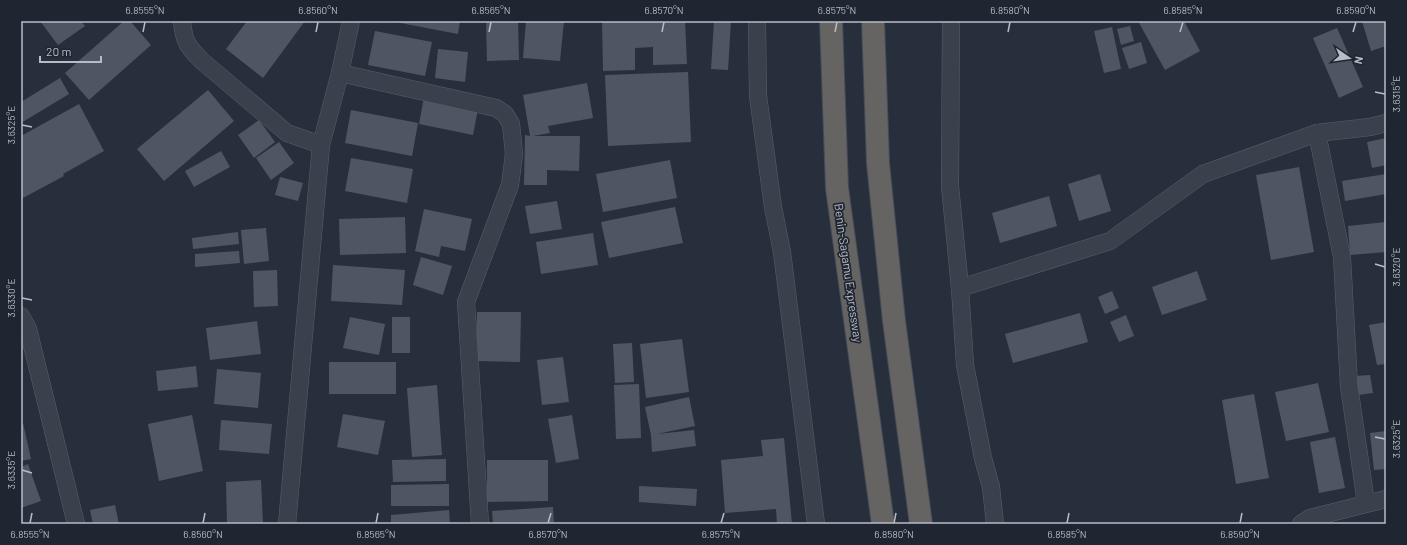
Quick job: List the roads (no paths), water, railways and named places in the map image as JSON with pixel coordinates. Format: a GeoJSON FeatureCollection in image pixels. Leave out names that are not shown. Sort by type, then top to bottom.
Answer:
{"type":"FeatureCollection","features":[{"type":"Feature","properties":{"kind":"highway","name":"Benin-Sagamu Expressway"},"geometry":{"type":"LineString","coordinates":[[830,21],[836,188],[883,524]]}},
{"type":"Feature","properties":{"kind":"highway"},"geometry":{"type":"LineString","coordinates":[[873,21],[878,163],[894,321],[922,524]]}},
{"type":"Feature","properties":{"kind":"street"},"geometry":{"type":"LineString","coordinates":[[182,21],[184,37],[191,50],[202,61],[287,133],[321,145]]}},
{"type":"Feature","properties":{"kind":"street"},"geometry":{"type":"LineString","coordinates":[[287,524],[321,145],[340,73],[351,21]]}},
{"type":"Feature","properties":{"kind":"street"},"geometry":{"type":"LineString","coordinates":[[757,21],[758,96],[773,207],[782,252],[816,524]]}},
{"type":"Feature","properties":{"kind":"street"},"geometry":{"type":"LineString","coordinates":[[951,21],[950,186],[960,288],[965,365],[983,458],[991,487],[995,524]]}},
{"type":"Feature","properties":{"kind":"street"},"geometry":{"type":"LineString","coordinates":[[340,73],[496,108],[505,114],[511,124],[514,154],[510,185],[466,302],[480,524]]}},
{"type":"Feature","properties":{"kind":"street"},"geometry":{"type":"LineString","coordinates":[[960,288],[1110,241],[1203,174],[1317,133],[1386,123]]}},
{"type":"Feature","properties":{"kind":"street"},"geometry":{"type":"LineString","coordinates":[[1317,133],[1342,257],[1349,386],[1366,503]]}},
{"type":"Feature","properties":{"kind":"street"},"geometry":{"type":"LineString","coordinates":[[21,316],[28,329],[76,524]]}},
{"type":"Feature","properties":{"kind":"street"},"geometry":{"type":"LineString","coordinates":[[1301,524],[1310,518],[1386,499]]}}]}
